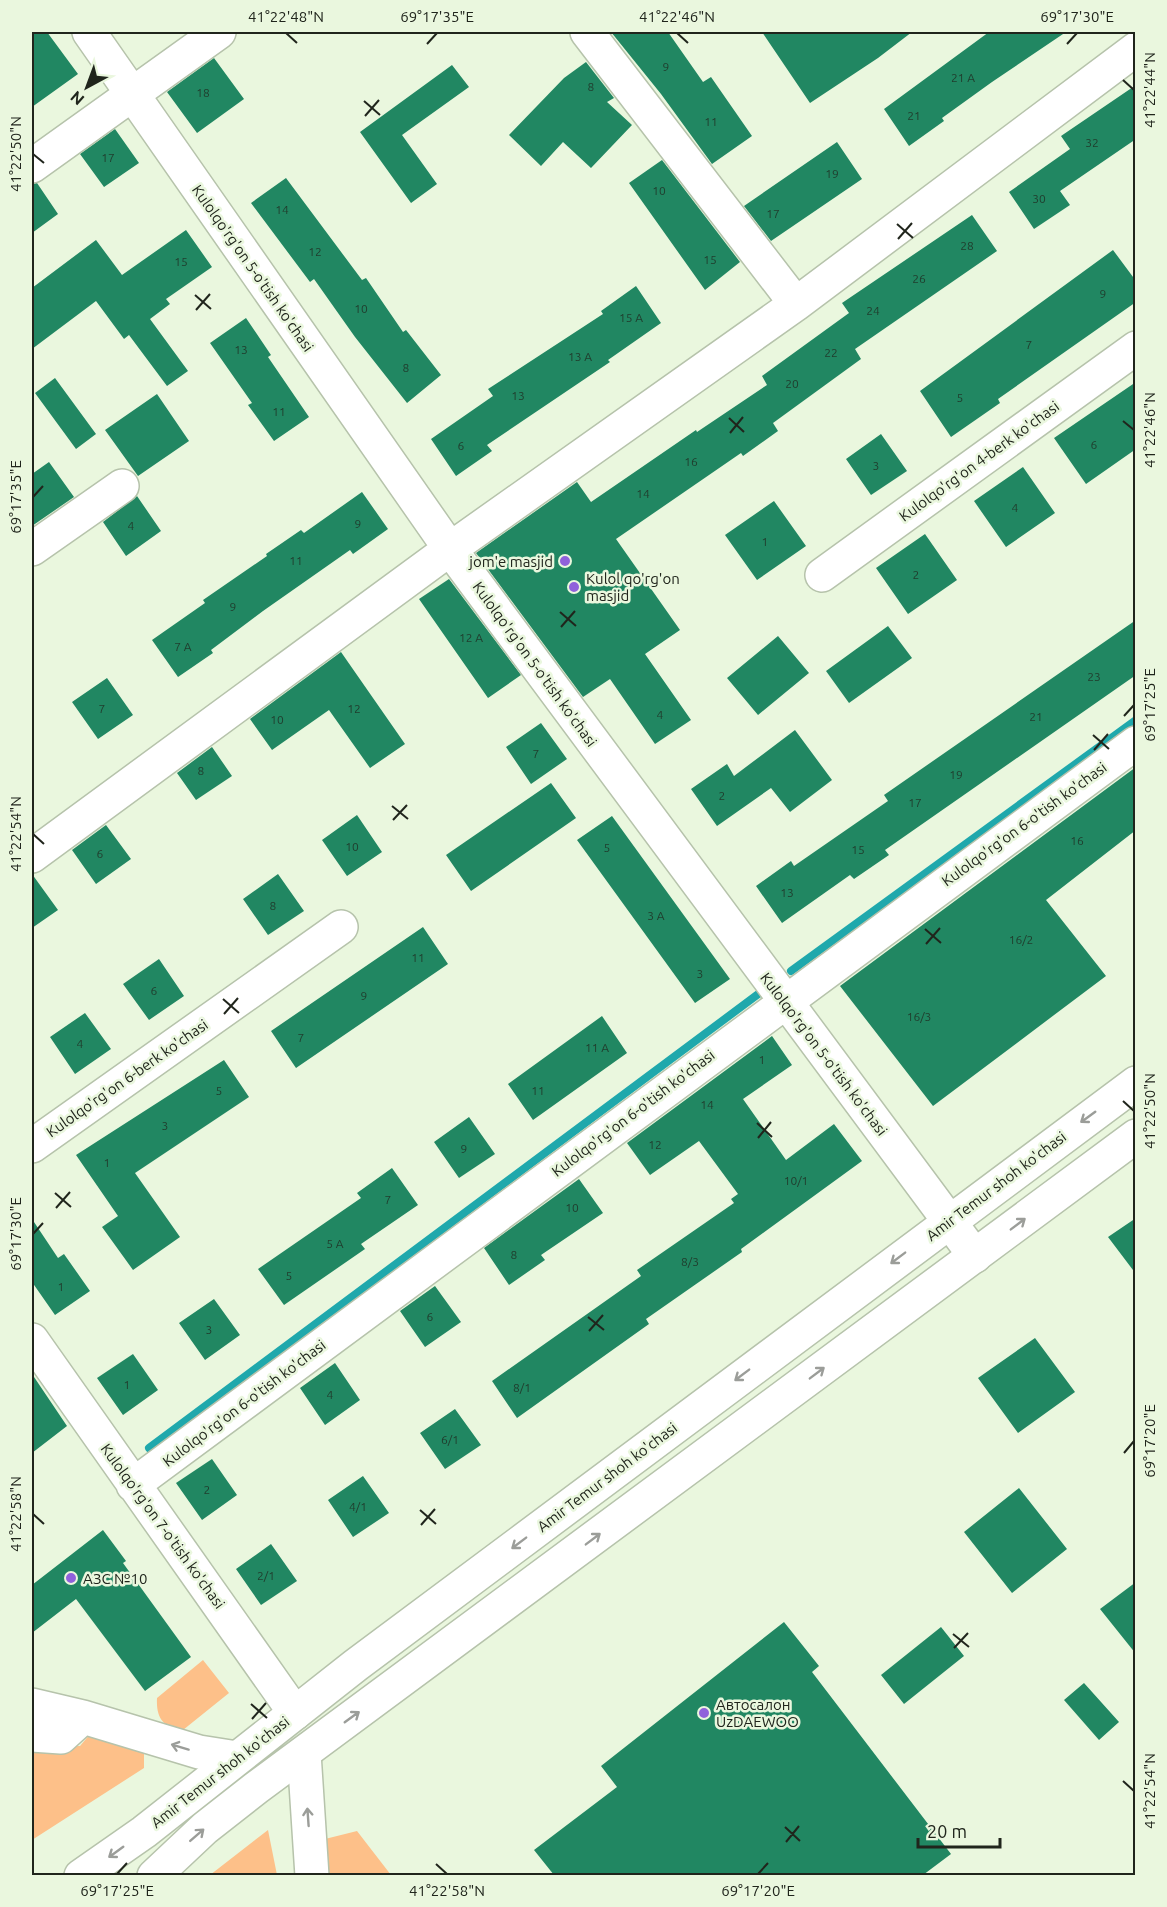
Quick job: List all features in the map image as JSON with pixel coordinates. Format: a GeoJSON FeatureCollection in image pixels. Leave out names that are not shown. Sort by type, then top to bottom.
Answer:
{"type":"FeatureCollection","features":[{"type":"Feature","properties":{"kind":"main road","name":"Kulolqo'rg'on 5-o'tish ko'chasi"},"geometry":{"type":"LineString","coordinates":[[89,32],[450,549],[975,1256]]}},
{"type":"Feature","properties":{"kind":"main road"},"geometry":{"type":"LineString","coordinates":[[32,166],[219,32]]}},
{"type":"Feature","properties":{"kind":"main road"},"geometry":{"type":"LineString","coordinates":[[586,32],[796,304]]}},
{"type":"Feature","properties":{"kind":"main road"},"geometry":{"type":"LineString","coordinates":[[32,856],[450,549],[796,304],[1136,49]]}},
{"type":"Feature","properties":{"kind":"main road","name":"Kulolqo'rg'on 4-berk ko'chasi"},"geometry":{"type":"LineString","coordinates":[[822,575],[1136,348]]}},
{"type":"Feature","properties":{"kind":"main road"},"geometry":{"type":"LineString","coordinates":[[32,549],[122,486]]}},
{"type":"Feature","properties":{"kind":"main road","name":"Kulolqo'rg'on 6-o'tish ko'chasi"},"geometry":{"type":"LineString","coordinates":[[133,1485],[784,1001],[1136,743]]}},
{"type":"Feature","properties":{"kind":"main road","name":"Kulolqo'rg'on 6-berk ko'chasi"},"geometry":{"type":"LineString","coordinates":[[32,1146],[340,927]]}},
{"type":"Feature","properties":{"kind":"main road","name":"Amir Temur shoh ko'chasi"},"geometry":{"type":"LineString","coordinates":[[81,1875],[144,1832],[295,1713],[949,1220],[1136,1083]]}},
{"type":"Feature","properties":{"kind":"main road"},"geometry":{"type":"LineString","coordinates":[[154,1875],[205,1828],[303,1753],[1136,1136]]}},
{"type":"Feature","properties":{"kind":"main road","name":"Kulolqo'rg'on 7-o'tish ko'chasi"},"geometry":{"type":"LineString","coordinates":[[32,1340],[295,1713]]}},
{"type":"Feature","properties":{"kind":"main road"},"geometry":{"type":"LineString","coordinates":[[32,1705],[83,1717],[199,1752],[237,1758]]}},
{"type":"Feature","properties":{"kind":"main road"},"geometry":{"type":"LineString","coordinates":[[32,1735],[60,1737],[83,1717]]}},
{"type":"Feature","properties":{"kind":"main road"},"geometry":{"type":"LineString","coordinates":[[303,1753],[312,1875]]}},
{"type":"Feature","properties":{"kind":"shaded area"},"geometry":{"type":"Polygon","coordinates":[[[203,1660],[229,1693],[183,1730],[170,1727],[162,1721],[157,1698],[203,1660]]]}},
{"type":"Feature","properties":{"kind":"shaded area"},"geometry":{"type":"Polygon","coordinates":[[[91,1733],[144,1749],[144,1768],[32,1840],[32,1747],[80,1746],[91,1733]]]}},
{"type":"Feature","properties":{"kind":"shaded area"},"geometry":{"type":"Polygon","coordinates":[[[268,1830],[277,1875],[210,1875],[268,1830]]]}},
{"type":"Feature","properties":{"kind":"shaded area"},"geometry":{"type":"Polygon","coordinates":[[[357,1831],[391,1875],[329,1875],[321,1840],[357,1831]]]}},
{"type":"Feature","properties":{"kind":"building"},"geometry":{"type":"Polygon","coordinates":[[[32,32],[47,32],[78,74],[32,107],[32,32]]]}},
{"type":"Feature","properties":{"kind":"building"},"geometry":{"type":"Polygon","coordinates":[[[611,32],[668,32],[703,82],[711,77],[752,136],[712,164],[661,94],[611,32]]]}},
{"type":"Feature","properties":{"kind":"building"},"geometry":{"type":"Polygon","coordinates":[[[762,32],[912,32],[878,58],[810,103],[762,32]]]}},
{"type":"Feature","properties":{"kind":"building"},"geometry":{"type":"Polygon","coordinates":[[[989,32],[1066,32],[942,118],[944,121],[909,146],[884,109],[989,32]]]}},
{"type":"Feature","properties":{"kind":"building"},"geometry":{"type":"Polygon","coordinates":[[[214,58],[244,99],[197,133],[167,92],[214,58]]]}},
{"type":"Feature","properties":{"kind":"building"},"geometry":{"type":"Polygon","coordinates":[[[586,62],[614,98],[607,102],[632,125],[591,168],[563,142],[541,166],[509,135],[564,78],[586,62]]]}},
{"type":"Feature","properties":{"kind":"building"},"geometry":{"type":"Polygon","coordinates":[[[452,65],[469,87],[402,135],[437,184],[411,203],[360,132],[452,65]]]}},
{"type":"Feature","properties":{"kind":"building"},"geometry":{"type":"Polygon","coordinates":[[[1136,85],[1136,139],[1060,191],[1070,205],[1034,229],[1009,192],[1070,149],[1061,136],[1136,85]]]}},
{"type":"Feature","properties":{"kind":"building"},"geometry":{"type":"Polygon","coordinates":[[[115,129],[139,163],[104,187],[80,154],[115,129]]]}},
{"type":"Feature","properties":{"kind":"building"},"geometry":{"type":"Polygon","coordinates":[[[837,142],[862,179],[771,241],[744,206],[837,142]]]}},
{"type":"Feature","properties":{"kind":"building"},"geometry":{"type":"Polygon","coordinates":[[[662,160],[740,262],[705,290],[629,183],[662,160]]]}},
{"type":"Feature","properties":{"kind":"building"},"geometry":{"type":"Polygon","coordinates":[[[286,178],[362,280],[366,278],[403,332],[406,330],[441,375],[407,403],[355,337],[314,279],[310,282],[251,203],[286,178]]]}},
{"type":"Feature","properties":{"kind":"building"},"geometry":{"type":"Polygon","coordinates":[[[37,183],[58,214],[32,233],[32,184],[37,183]]]}},
{"type":"Feature","properties":{"kind":"building"},"geometry":{"type":"Polygon","coordinates":[[[972,215],[997,251],[855,349],[861,359],[773,423],[778,431],[743,456],[741,453],[616,539],[680,630],[645,654],[691,720],[655,744],[610,679],[583,697],[476,553],[577,482],[591,502],[696,430],[697,432],[767,385],[762,376],[849,313],[842,303],[972,215]]]}},
{"type":"Feature","properties":{"kind":"building"},"geometry":{"type":"Polygon","coordinates":[[[186,230],[212,267],[166,299],[170,304],[150,319],[188,371],[167,386],[129,335],[124,339],[96,301],[32,349],[32,288],[96,240],[122,275],[186,230]]]}},
{"type":"Feature","properties":{"kind":"building"},"geometry":{"type":"Polygon","coordinates":[[[1113,250],[1136,281],[1136,302],[998,399],[1000,403],[951,437],[920,391],[1113,250]]]}},
{"type":"Feature","properties":{"kind":"building"},"geometry":{"type":"Polygon","coordinates":[[[636,286],[661,323],[608,360],[610,362],[487,445],[492,451],[456,476],[431,439],[493,396],[488,389],[603,314],[601,311],[636,286]]]}},
{"type":"Feature","properties":{"kind":"building"},"geometry":{"type":"Polygon","coordinates":[[[246,318],[271,355],[268,357],[309,417],[274,441],[248,405],[252,403],[210,343],[246,318]]]}},
{"type":"Feature","properties":{"kind":"building"},"geometry":{"type":"Polygon","coordinates":[[[55,378],[96,434],[76,449],[35,393],[55,378]]]}},
{"type":"Feature","properties":{"kind":"building"},"geometry":{"type":"Polygon","coordinates":[[[1136,382],[1136,449],[1086,484],[1054,438],[1136,382]]]}},
{"type":"Feature","properties":{"kind":"building"},"geometry":{"type":"Polygon","coordinates":[[[157,394],[189,441],[138,476],[105,430],[157,394]]]}},
{"type":"Feature","properties":{"kind":"building"},"geometry":{"type":"Polygon","coordinates":[[[881,434],[907,471],[871,495],[846,459],[881,434]]]}},
{"type":"Feature","properties":{"kind":"building"},"geometry":{"type":"Polygon","coordinates":[[[49,462],[74,497],[32,526],[32,474],[49,462]]]}},
{"type":"Feature","properties":{"kind":"building"},"geometry":{"type":"Polygon","coordinates":[[[1023,467],[1055,513],[1006,547],[974,501],[1023,467]]]}},
{"type":"Feature","properties":{"kind":"building"},"geometry":{"type":"Polygon","coordinates":[[[362,492],[388,529],[353,554],[350,550],[263,611],[211,650],[213,653],[178,677],[152,640],[205,603],[203,600],[267,556],[266,554],[301,530],[304,533],[362,492]]]}},
{"type":"Feature","properties":{"kind":"building"},"geometry":{"type":"Polygon","coordinates":[[[137,496],[161,531],[126,556],[103,522],[137,496]]]}},
{"type":"Feature","properties":{"kind":"building"},"geometry":{"type":"Polygon","coordinates":[[[774,501],[806,546],[757,580],[725,535],[774,501]]]}},
{"type":"Feature","properties":{"kind":"building"},"geometry":{"type":"Polygon","coordinates":[[[925,534],[957,580],[908,614],[876,568],[925,534]]]}},
{"type":"Feature","properties":{"kind":"building"},"geometry":{"type":"Polygon","coordinates":[[[449,579],[521,675],[488,698],[419,599],[449,579]]]}},
{"type":"Feature","properties":{"kind":"building"},"geometry":{"type":"Polygon","coordinates":[[[1136,620],[1136,675],[885,850],[889,855],[854,879],[850,875],[782,923],[756,886],[791,861],[794,866],[888,801],[884,795],[1136,620]]]}},
{"type":"Feature","properties":{"kind":"building"},"geometry":{"type":"Polygon","coordinates":[[[888,626],[912,658],[849,703],[826,671],[888,626]]]}},
{"type":"Feature","properties":{"kind":"building"},"geometry":{"type":"Polygon","coordinates":[[[778,636],[809,673],[758,715],[727,678],[778,636]]]}},
{"type":"Feature","properties":{"kind":"building"},"geometry":{"type":"Polygon","coordinates":[[[341,652],[405,744],[370,768],[329,710],[272,750],[250,719],[341,652]]]}},
{"type":"Feature","properties":{"kind":"building"},"geometry":{"type":"Polygon","coordinates":[[[107,678],[133,715],[98,739],[72,702],[107,678]]]}},
{"type":"Feature","properties":{"kind":"building"},"geometry":{"type":"Polygon","coordinates":[[[541,723],[567,759],[531,784],[506,747],[541,723]]]}},
{"type":"Feature","properties":{"kind":"building"},"geometry":{"type":"Polygon","coordinates":[[[795,730],[832,780],[790,812],[771,788],[717,826],[691,789],[727,764],[734,776],[795,730]]]}},
{"type":"Feature","properties":{"kind":"building"},"geometry":{"type":"Polygon","coordinates":[[[212,747],[232,776],[196,800],[177,773],[212,747]]]}},
{"type":"Feature","properties":{"kind":"building"},"geometry":{"type":"Polygon","coordinates":[[[1136,767],[1136,830],[1046,900],[1106,976],[933,1106],[840,986],[1136,767]]]}},
{"type":"Feature","properties":{"kind":"building"},"geometry":{"type":"Polygon","coordinates":[[[551,783],[576,818],[471,891],[446,855],[551,783]]]}},
{"type":"Feature","properties":{"kind":"building"},"geometry":{"type":"Polygon","coordinates":[[[357,815],[382,852],[347,876],[322,840],[357,815]]]}},
{"type":"Feature","properties":{"kind":"building"},"geometry":{"type":"Polygon","coordinates":[[[612,816],[730,979],[695,1003],[577,840],[612,816]]]}},
{"type":"Feature","properties":{"kind":"building"},"geometry":{"type":"Polygon","coordinates":[[[106,825],[131,859],[96,884],[72,850],[106,825]]]}},
{"type":"Feature","properties":{"kind":"building"},"geometry":{"type":"Polygon","coordinates":[[[32,874],[58,910],[32,928],[32,874]]]}},
{"type":"Feature","properties":{"kind":"building"},"geometry":{"type":"Polygon","coordinates":[[[278,874],[304,911],[268,935],[243,899],[278,874]]]}},
{"type":"Feature","properties":{"kind":"building"},"geometry":{"type":"Polygon","coordinates":[[[423,927],[448,964],[296,1068],[271,1031],[423,927]]]}},
{"type":"Feature","properties":{"kind":"building"},"geometry":{"type":"Polygon","coordinates":[[[159,959],[184,996],[149,1020],[123,984],[159,959]]]}},
{"type":"Feature","properties":{"kind":"building"},"geometry":{"type":"Polygon","coordinates":[[[85,1013],[111,1049],[75,1074],[50,1037],[85,1013]]]}},
{"type":"Feature","properties":{"kind":"building"},"geometry":{"type":"Polygon","coordinates":[[[602,1016],[627,1053],[533,1120],[508,1084],[602,1016]]]}},
{"type":"Feature","properties":{"kind":"building"},"geometry":{"type":"Polygon","coordinates":[[[772,1036],[792,1065],[743,1099],[786,1160],[834,1124],[862,1161],[741,1249],[742,1252],[646,1319],[649,1324],[517,1418],[492,1381],[641,1276],[637,1270],[734,1203],[731,1199],[738,1194],[699,1141],[650,1175],[627,1143],[772,1036]]]}},
{"type":"Feature","properties":{"kind":"building"},"geometry":{"type":"Polygon","coordinates":[[[224,1060],[249,1097],[135,1173],[180,1237],[133,1270],[102,1227],[118,1216],[76,1155],[224,1060]]]}},
{"type":"Feature","properties":{"kind":"building"},"geometry":{"type":"Polygon","coordinates":[[[469,1117],[495,1154],[459,1178],[434,1142],[469,1117]]]}},
{"type":"Feature","properties":{"kind":"building"},"geometry":{"type":"Polygon","coordinates":[[[392,1168],[418,1205],[361,1244],[365,1249],[284,1305],[258,1269],[361,1198],[357,1193],[392,1168]]]}},
{"type":"Feature","properties":{"kind":"building"},"geometry":{"type":"Polygon","coordinates":[[[579,1179],[603,1213],[541,1255],[545,1260],[509,1285],[484,1248],[579,1179]]]}},
{"type":"Feature","properties":{"kind":"building"},"geometry":{"type":"Polygon","coordinates":[[[1136,1218],[1136,1274],[1108,1237],[1136,1218]]]}},
{"type":"Feature","properties":{"kind":"building"},"geometry":{"type":"Polygon","coordinates":[[[32,1219],[58,1258],[64,1254],[90,1291],[55,1315],[32,1282],[32,1219]]]}},
{"type":"Feature","properties":{"kind":"building"},"geometry":{"type":"Polygon","coordinates":[[[435,1286],[461,1322],[425,1347],[400,1311],[435,1286]]]}},
{"type":"Feature","properties":{"kind":"building"},"geometry":{"type":"Polygon","coordinates":[[[214,1299],[240,1335],[205,1360],[179,1323],[214,1299]]]}},
{"type":"Feature","properties":{"kind":"building"},"geometry":{"type":"Polygon","coordinates":[[[1035,1338],[1075,1392],[1018,1433],[978,1378],[1035,1338]]]}},
{"type":"Feature","properties":{"kind":"building"},"geometry":{"type":"Polygon","coordinates":[[[133,1354],[158,1390],[123,1415],[97,1378],[133,1354]]]}},
{"type":"Feature","properties":{"kind":"building"},"geometry":{"type":"Polygon","coordinates":[[[335,1363],[360,1400],[325,1425],[300,1388],[335,1363]]]}},
{"type":"Feature","properties":{"kind":"building"},"geometry":{"type":"Polygon","coordinates":[[[32,1374],[67,1426],[32,1453],[32,1374]]]}},
{"type":"Feature","properties":{"kind":"building"},"geometry":{"type":"Polygon","coordinates":[[[455,1409],[481,1445],[445,1469],[420,1433],[455,1409]]]}},
{"type":"Feature","properties":{"kind":"building"},"geometry":{"type":"Polygon","coordinates":[[[212,1459],[237,1495],[202,1520],[176,1483],[212,1459]]]}},
{"type":"Feature","properties":{"kind":"building"},"geometry":{"type":"Polygon","coordinates":[[[363,1476],[389,1513],[353,1537],[328,1500],[363,1476]]]}},
{"type":"Feature","properties":{"kind":"building"},"geometry":{"type":"Polygon","coordinates":[[[1019,1488],[1067,1549],[1012,1593],[964,1532],[1019,1488]]]}},
{"type":"Feature","properties":{"kind":"building"},"geometry":{"type":"Polygon","coordinates":[[[103,1530],[126,1561],[123,1563],[191,1657],[145,1691],[76,1599],[32,1633],[32,1585],[103,1530]]]}},
{"type":"Feature","properties":{"kind":"building"},"geometry":{"type":"Polygon","coordinates":[[[271,1544],[297,1581],[261,1605],[236,1569],[271,1544]]]}},
{"type":"Feature","properties":{"kind":"building"},"geometry":{"type":"Polygon","coordinates":[[[1136,1582],[1136,1654],[1100,1609],[1136,1582]]]}},
{"type":"Feature","properties":{"kind":"building"},"geometry":{"type":"Polygon","coordinates":[[[784,1622],[819,1666],[812,1672],[951,1854],[923,1875],[554,1875],[534,1850],[617,1787],[601,1766],[784,1622]]]}},
{"type":"Feature","properties":{"kind":"building"},"geometry":{"type":"Polygon","coordinates":[[[941,1627],[964,1656],[904,1704],[881,1675],[941,1627]]]}},
{"type":"Feature","properties":{"kind":"building"},"geometry":{"type":"Polygon","coordinates":[[[1084,1683],[1119,1722],[1099,1740],[1064,1700],[1084,1683]]]}},
{"type":"Feature","properties":{"kind":"waterway"},"geometry":{"type":"LineString","coordinates":[[791,971],[1136,720]]}},
{"type":"Feature","properties":{"kind":"waterway"},"geometry":{"type":"LineString","coordinates":[[149,1448],[761,992]]}},
{"type":"Feature","properties":{"kind":"place","name":"jom'e masjid"},"geometry":{"type":"Point","coordinates":[565,561]}},
{"type":"Feature","properties":{"kind":"place","name":"Kulol qo'rg'on masjid"},"geometry":{"type":"Point","coordinates":[574,587]}},
{"type":"Feature","properties":{"kind":"place","name":"АЗС №10"},"geometry":{"type":"Point","coordinates":[71,1578]}},
{"type":"Feature","properties":{"kind":"place","name":"Автосалон UzDAEWOO"},"geometry":{"type":"Point","coordinates":[704,1713]}}]}
